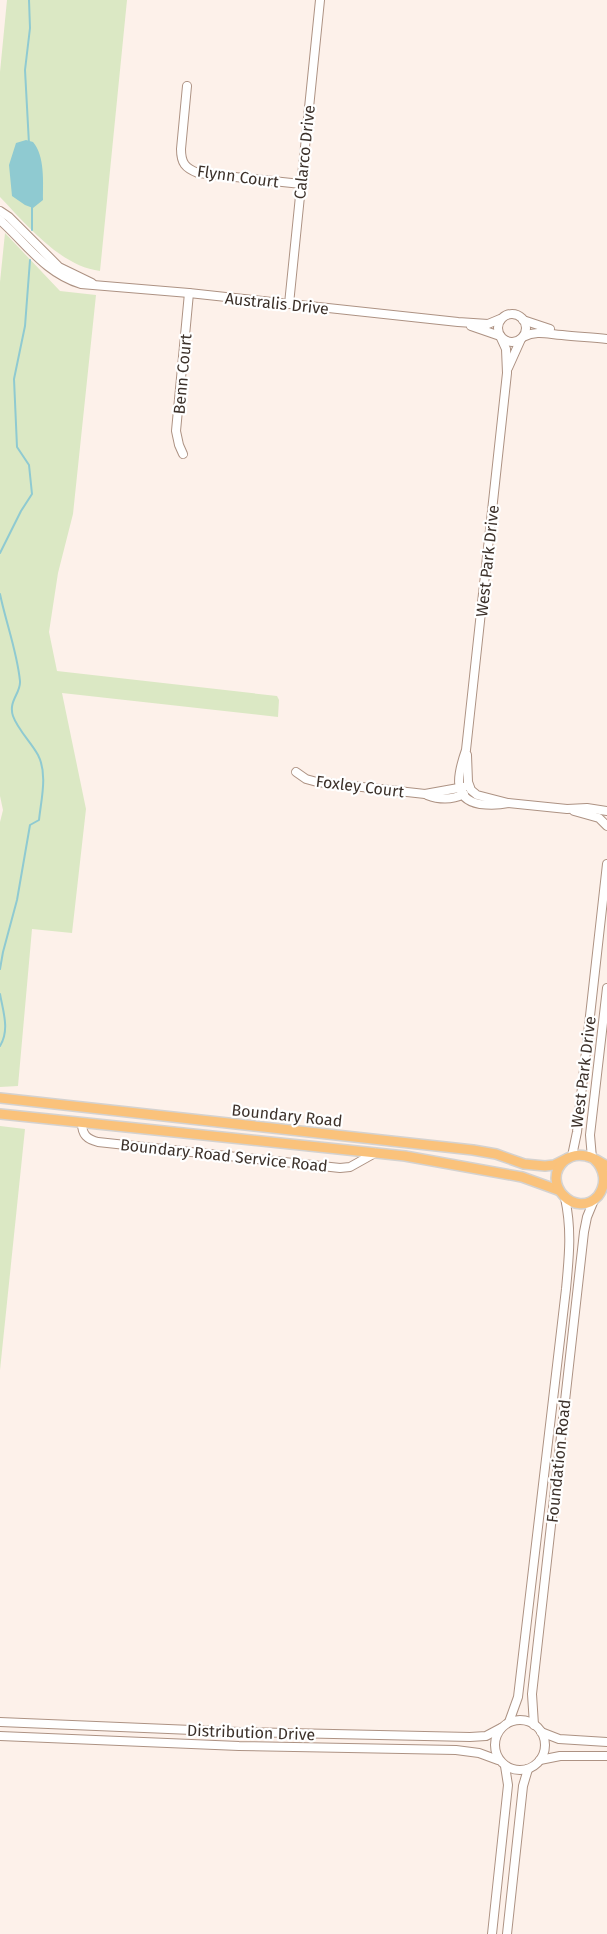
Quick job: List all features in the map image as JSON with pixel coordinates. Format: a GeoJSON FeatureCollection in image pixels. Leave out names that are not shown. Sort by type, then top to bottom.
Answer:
{"type":"FeatureCollection","features":[{"type":"Feature","properties":{"kind":"main road","name":"Boundary Road"},"geometry":{"type":"LineString","coordinates":[[0,1098],[473,1150],[496,1154],[524,1164],[554,1165],[570,1157]]}},
{"type":"Feature","properties":{"kind":"main road"},"geometry":{"type":"LineString","coordinates":[[82,1123],[84,1108]]}},
{"type":"Feature","properties":{"kind":"main road","name":"Boundary Road"},"geometry":{"type":"LineString","coordinates":[[0,1114],[405,1156],[522,1177],[562,1194]]}},
{"type":"Feature","properties":{"kind":"main road"},"geometry":{"type":"LineString","coordinates":[[593,1159],[600,1164],[605,1179],[601,1194],[579,1204],[562,1194],[556,1184],[558,1169],[570,1157],[582,1155],[593,1159],[607,1166]]}},
{"type":"Feature","properties":{"kind":"street","name":"Calarco Drive"},"geometry":{"type":"LineString","coordinates":[[289,304],[320,0]]}},
{"type":"Feature","properties":{"kind":"street","name":"Flynn Court"},"geometry":{"type":"LineString","coordinates":[[187,86],[181,149],[181,158],[186,168],[198,173],[301,184]]}},
{"type":"Feature","properties":{"kind":"street","name":"Australis Drive"},"geometry":{"type":"LineString","coordinates":[[0,211],[59,267],[96,284]]}},
{"type":"Feature","properties":{"kind":"street","name":"Australis Drive"},"geometry":{"type":"LineString","coordinates":[[0,220],[51,270],[65,279],[81,284],[189,293],[458,322],[488,324],[501,319]]}},
{"type":"Feature","properties":{"kind":"street","name":"Benn Court"},"geometry":{"type":"LineString","coordinates":[[183,454],[178,441],[177,426],[189,293]]}},
{"type":"Feature","properties":{"kind":"street"},"geometry":{"type":"LineString","coordinates":[[575,335],[533,324],[512,314],[504,316],[497,328],[501,337],[513,343],[532,333],[541,332],[607,339]]}},
{"type":"Feature","properties":{"kind":"street"},"geometry":{"type":"LineString","coordinates":[[522,338],[526,327],[524,320]]}},
{"type":"Feature","properties":{"kind":"street","name":"Australis Drive"},"geometry":{"type":"LineString","coordinates":[[458,322],[501,337]]}},
{"type":"Feature","properties":{"kind":"street","name":"West Park Drive"},"geometry":{"type":"LineString","coordinates":[[461,791],[460,773],[466,750],[507,373],[507,355],[501,337]]}},
{"type":"Feature","properties":{"kind":"street","name":"West Park Drive"},"geometry":{"type":"LineString","coordinates":[[507,373],[522,338]]}},
{"type":"Feature","properties":{"kind":"street","name":"West Park Drive"},"geometry":{"type":"LineString","coordinates":[[466,750],[470,787]]}},
{"type":"Feature","properties":{"kind":"street","name":"Foxley Court"},"geometry":{"type":"LineString","coordinates":[[296,772],[306,779],[317,782],[426,794],[461,791],[470,787]]}},
{"type":"Feature","properties":{"kind":"street"},"geometry":{"type":"LineString","coordinates":[[470,787],[477,795],[508,803],[607,811]]}},
{"type":"Feature","properties":{"kind":"street"},"geometry":{"type":"LineString","coordinates":[[461,791],[468,801],[501,805],[508,803]]}},
{"type":"Feature","properties":{"kind":"street"},"geometry":{"type":"LineString","coordinates":[[567,809],[593,816],[606,823]]}},
{"type":"Feature","properties":{"kind":"street","name":"West Park Drive"},"geometry":{"type":"LineString","coordinates":[[570,1157],[577,1132],[607,864]]}},
{"type":"Feature","properties":{"kind":"street","name":"West Park Drive"},"geometry":{"type":"LineString","coordinates":[[593,987],[607,986],[590,1136],[593,1159]]}},
{"type":"Feature","properties":{"kind":"street","name":"West Park Drive"},"geometry":{"type":"LineString","coordinates":[[593,987],[606,994]]}},
{"type":"Feature","properties":{"kind":"street","name":"Boundary Road Service Road"},"geometry":{"type":"LineString","coordinates":[[82,1123],[82,1129],[87,1137],[98,1142],[340,1168],[350,1167],[375,1153]]}},
{"type":"Feature","properties":{"kind":"street","name":"Foundation Road"},"geometry":{"type":"LineString","coordinates":[[509,1722],[518,1696],[566,1289],[570,1218],[562,1194]]}},
{"type":"Feature","properties":{"kind":"street","name":"Foundation Road"},"geometry":{"type":"LineString","coordinates":[[534,1725],[532,1694],[586,1217],[601,1194]]}},
{"type":"Feature","properties":{"kind":"street"},"geometry":{"type":"LineString","coordinates":[[566,1289],[578,1290]]}},
{"type":"Feature","properties":{"kind":"street"},"geometry":{"type":"LineString","coordinates":[[607,1742],[559,1739],[542,1732],[526,1721],[518,1720],[509,1722],[501,1728],[494,1743],[498,1760],[512,1770],[528,1769],[540,1760],[560,1756],[607,1756]]}},
{"type":"Feature","properties":{"kind":"street"},"geometry":{"type":"LineString","coordinates":[[0,1722],[0,1728]]}},
{"type":"Feature","properties":{"kind":"street","name":"Distribution Drive"},"geometry":{"type":"LineString","coordinates":[[0,1722],[240,1732],[470,1737],[486,1736],[501,1728]]}},
{"type":"Feature","properties":{"kind":"street"},"geometry":{"type":"LineString","coordinates":[[239,1746],[240,1732]]}},
{"type":"Feature","properties":{"kind":"street"},"geometry":{"type":"LineString","coordinates":[[540,1760],[545,1747],[542,1732]]}},
{"type":"Feature","properties":{"kind":"street","name":"Distribution Drive"},"geometry":{"type":"LineString","coordinates":[[0,1736],[239,1746],[456,1750],[479,1753],[498,1760]]}},
{"type":"Feature","properties":{"kind":"street"},"geometry":{"type":"LineString","coordinates":[[492,1934],[508,1785],[505,1766]]}},
{"type":"Feature","properties":{"kind":"street"},"geometry":{"type":"LineString","coordinates":[[507,1934],[523,1786],[528,1769]]}},
{"type":"Feature","properties":{"kind":"street"},"geometry":{"type":"LineString","coordinates":[[495,1909],[510,1911]]}},
{"type":"Feature","properties":{"kind":"green space"},"geometry":{"type":"Polygon","coordinates":[[[7,0],[127,0],[100,271],[71,261],[58,253],[0,197],[0,72],[7,0]]]}},
{"type":"Feature","properties":{"kind":"green space"},"geometry":{"type":"Polygon","coordinates":[[[5,233],[60,291],[96,295],[73,514],[58,573],[49,632],[57,671],[277,696],[279,700],[278,717],[62,693],[86,809],[72,933],[32,929],[18,1086],[0,1087],[0,822],[3,810],[0,796],[0,282],[5,233]]]}},
{"type":"Feature","properties":{"kind":"green space"},"geometry":{"type":"Polygon","coordinates":[[[0,1126],[25,1129],[0,1370],[0,1126]]]}},
{"type":"Feature","properties":{"kind":"water"},"geometry":{"type":"Polygon","coordinates":[[[26,140],[33,142],[37,148],[42,170],[43,200],[33,208],[12,196],[9,165],[16,143],[26,140]]]}},
{"type":"Feature","properties":{"kind":"waterway"},"geometry":{"type":"LineString","coordinates":[[29,0],[30,28],[25,70],[29,144]]}},
{"type":"Feature","properties":{"kind":"waterway"},"geometry":{"type":"LineString","coordinates":[[32,206],[32,230]]}},
{"type":"Feature","properties":{"kind":"waterway"},"geometry":{"type":"LineString","coordinates":[[0,553],[32,494],[29,465],[17,447],[14,379],[25,326],[30,260]]}},
{"type":"Feature","properties":{"kind":"waterway"},"geometry":{"type":"LineString","coordinates":[[0,594],[20,681],[13,701],[13,716],[38,755],[43,770],[39,820],[30,825],[17,900],[0,969]]}},
{"type":"Feature","properties":{"kind":"waterway"},"geometry":{"type":"LineString","coordinates":[[0,994],[5,1027],[0,1046]]}}]}
